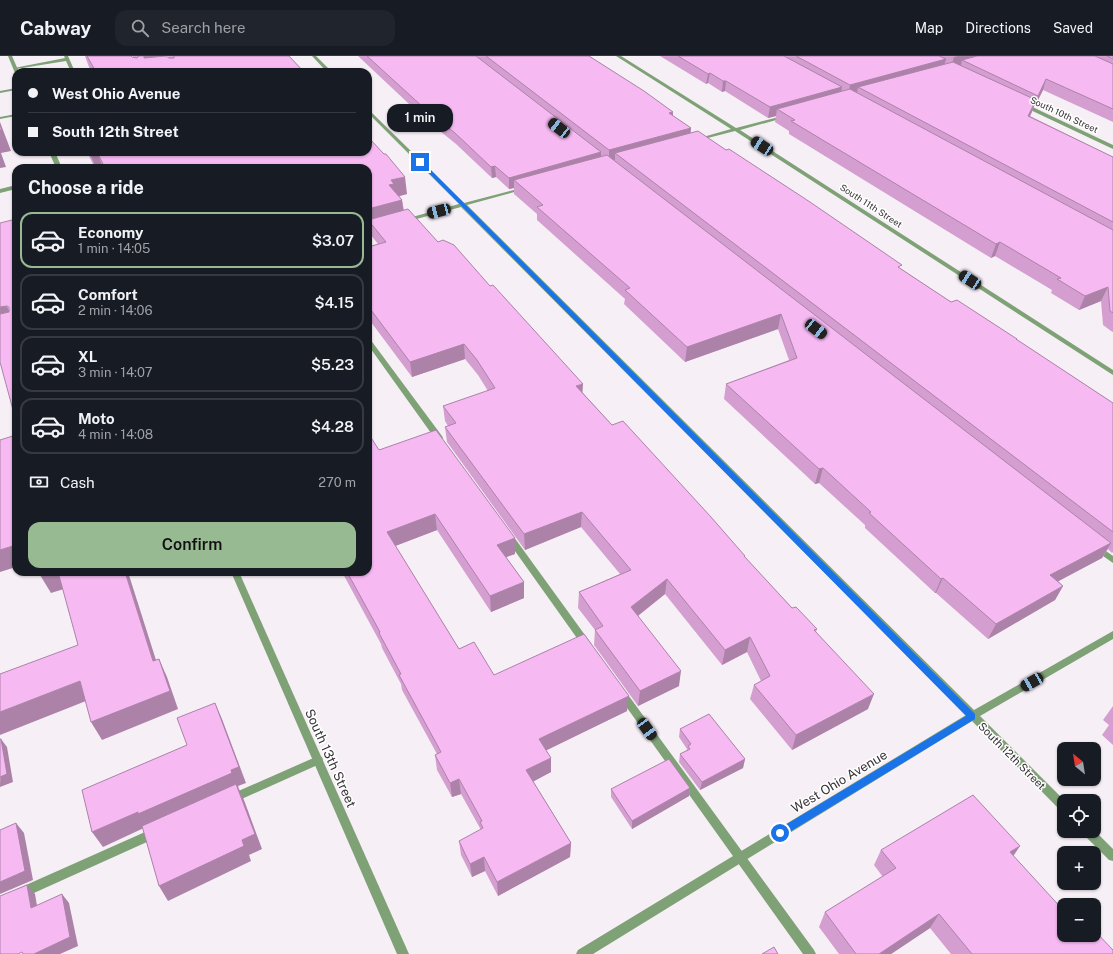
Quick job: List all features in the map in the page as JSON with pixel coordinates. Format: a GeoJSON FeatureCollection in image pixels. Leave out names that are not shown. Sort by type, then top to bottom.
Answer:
{"type":"FeatureCollection","features":[{"type":"Feature","properties":{"kind":"street"},"geometry":{"type":"LineString","coordinates":[[10,56],[15,68]]}},
{"type":"Feature","properties":{"kind":"street"},"geometry":{"type":"LineString","coordinates":[[314,56],[326,68]]}},
{"type":"Feature","properties":{"kind":"street","name":"South 11th Street"},"geometry":{"type":"LineString","coordinates":[[618,56],[736,130],[1113,373]]}},
{"type":"Feature","properties":{"kind":"street"},"geometry":{"type":"LineString","coordinates":[[24,68],[66,57],[71,68]]}},
{"type":"Feature","properties":{"kind":"street"},"geometry":{"type":"LineString","coordinates":[[0,92],[12,90]]}},
{"type":"Feature","properties":{"kind":"street","name":"South 10th Street"},"geometry":{"type":"LineString","coordinates":[[1021,104],[1113,147]]}},
{"type":"Feature","properties":{"kind":"street","name":"South 12th Street"},"geometry":{"type":"LineString","coordinates":[[372,114],[1057,800]]}},
{"type":"Feature","properties":{"kind":"street"},"geometry":{"type":"LineString","coordinates":[[0,118],[12,116]]}},
{"type":"Feature","properties":{"kind":"street"},"geometry":{"type":"LineString","coordinates":[[691,142],[788,116]]}},
{"type":"Feature","properties":{"kind":"street"},"geometry":{"type":"LineString","coordinates":[[404,221],[531,186]]}},
{"type":"Feature","properties":{"kind":"street"},"geometry":{"type":"LineString","coordinates":[[0,191],[12,188]]}},
{"type":"Feature","properties":{"kind":"street"},"geometry":{"type":"LineString","coordinates":[[372,346],[442,444]]}},
{"type":"Feature","properties":{"kind":"street"},"geometry":{"type":"LineString","coordinates":[[503,528],[592,651]]}},
{"type":"Feature","properties":{"kind":"street"},"geometry":{"type":"LineString","coordinates":[[1088,541],[1113,560]]}},
{"type":"Feature","properties":{"kind":"street","name":"South 13th Street"},"geometry":{"type":"LineString","coordinates":[[237,576],[403,954]]}},
{"type":"Feature","properties":{"kind":"street","name":"West Ohio Avenue"},"geometry":{"type":"LineString","coordinates":[[582,954],[972,716],[1113,635]]}},
{"type":"Feature","properties":{"kind":"street"},"geometry":{"type":"LineString","coordinates":[[619,690],[810,954]]}},
{"type":"Feature","properties":{"kind":"street"},"geometry":{"type":"LineString","coordinates":[[218,805],[318,760]]}},
{"type":"Feature","properties":{"kind":"street"},"geometry":{"type":"LineString","coordinates":[[14,896],[167,827]]}},
{"type":"Feature","properties":{"kind":"street"},"geometry":{"type":"LineString","coordinates":[[1095,838],[1113,856]]}},
{"type":"Feature","properties":{"kind":"building"},"geometry":{"type":"Polygon","coordinates":[[[87,56],[131,56],[137,58],[139,56],[144,56],[144,58],[166,56],[169,58],[174,58],[174,56],[289,56],[300,68],[94,68],[87,56]]]}},
{"type":"Feature","properties":{"kind":"building"},"geometry":{"type":"Polygon","coordinates":[[[367,56],[476,56],[601,152],[509,178],[495,166],[491,167],[455,133],[424,108],[367,56]]]}},
{"type":"Feature","properties":{"kind":"building"},"geometry":{"type":"Polygon","coordinates":[[[486,56],[589,56],[644,91],[673,112],[669,113],[691,128],[609,150],[486,56]]]}},
{"type":"Feature","properties":{"kind":"building"},"geometry":{"type":"Polygon","coordinates":[[[678,56],[784,56],[842,87],[770,107],[726,81],[723,81],[710,73],[708,74],[678,56]]]}},
{"type":"Feature","properties":{"kind":"building"},"geometry":{"type":"Polygon","coordinates":[[[796,56],[939,56],[946,59],[850,85],[796,56]]]}},
{"type":"Feature","properties":{"kind":"building"},"geometry":{"type":"Polygon","coordinates":[[[977,56],[1095,56],[1113,64],[1113,109],[1046,79],[1038,96],[962,60],[977,56]]]}},
{"type":"Feature","properties":{"kind":"building"},"geometry":{"type":"Polygon","coordinates":[[[953,62],[1036,100],[1028,116],[1113,157],[1113,222],[858,87],[953,62]]]}},
{"type":"Feature","properties":{"kind":"building"},"geometry":{"type":"Polygon","coordinates":[[[850,89],[1113,230],[1113,313],[1110,311],[1108,287],[1085,296],[1057,279],[1061,278],[1000,242],[996,244],[791,121],[795,120],[777,109],[850,89]]]}},
{"type":"Feature","properties":{"kind":"building"},"geometry":{"type":"Polygon","coordinates":[[[698,131],[726,150],[729,149],[810,202],[902,265],[898,267],[951,302],[957,300],[1113,403],[1113,532],[615,153],[698,131]]]}},
{"type":"Feature","properties":{"kind":"building"},"geometry":{"type":"Polygon","coordinates":[[[372,141],[384,154],[386,154],[405,177],[391,180],[394,184],[389,185],[402,200],[372,208],[372,164],[103,164],[99,156],[372,156],[372,141]]]}},
{"type":"Feature","properties":{"kind":"building"},"geometry":{"type":"Polygon","coordinates":[[[607,155],[1111,543],[1050,575],[1063,586],[996,624],[943,578],[941,579],[869,513],[871,512],[823,468],[819,469],[726,384],[797,358],[781,314],[687,347],[625,290],[630,288],[537,207],[543,205],[514,180],[607,155]]]}},
{"type":"Feature","properties":{"kind":"building"},"geometry":{"type":"Polygon","coordinates":[[[408,209],[438,242],[443,240],[454,245],[490,286],[493,285],[583,384],[576,386],[612,425],[623,421],[711,517],[744,556],[792,608],[796,607],[817,629],[814,630],[874,694],[796,735],[754,685],[770,676],[750,637],[725,650],[667,579],[631,607],[681,671],[640,691],[595,630],[603,626],[579,592],[631,570],[582,512],[524,534],[445,427],[456,423],[443,406],[495,388],[477,360],[464,344],[410,362],[372,311],[372,246],[386,242],[372,225],[372,219],[408,209]]]}},
{"type":"Feature","properties":{"kind":"building"},"geometry":{"type":"Polygon","coordinates":[[[12,220],[12,406],[0,362],[0,314],[9,312],[9,307],[0,307],[0,223],[12,220]]]}},
{"type":"Feature","properties":{"kind":"building"},"geometry":{"type":"Polygon","coordinates":[[[436,430],[515,538],[497,545],[524,582],[490,596],[435,514],[387,532],[459,649],[474,642],[494,675],[584,634],[629,696],[539,739],[551,758],[526,770],[571,843],[497,882],[484,857],[470,864],[459,841],[483,828],[480,822],[482,821],[459,779],[450,783],[435,755],[441,752],[399,675],[401,674],[379,633],[380,632],[349,576],[372,576],[372,439],[379,450],[436,430]]]}},
{"type":"Feature","properties":{"kind":"building"},"geometry":{"type":"Polygon","coordinates":[[[12,436],[12,546],[0,550],[0,440],[12,436]]]}},
{"type":"Feature","properties":{"kind":"building"},"geometry":{"type":"Polygon","coordinates":[[[59,576],[126,576],[153,661],[159,659],[170,691],[91,722],[80,681],[0,712],[0,674],[78,645],[59,576]]]}},
{"type":"Feature","properties":{"kind":"building"},"geometry":{"type":"Polygon","coordinates":[[[215,703],[239,767],[231,770],[232,773],[138,814],[138,812],[92,832],[82,790],[187,745],[177,718],[215,703]]]}},
{"type":"Feature","properties":{"kind":"building"},"geometry":{"type":"Polygon","coordinates":[[[709,714],[745,759],[702,782],[680,754],[690,749],[688,746],[691,744],[680,729],[709,714]]]}},
{"type":"Feature","properties":{"kind":"building"},"geometry":{"type":"Polygon","coordinates":[[[0,739],[7,774],[0,777],[0,739]]]}},
{"type":"Feature","properties":{"kind":"building"},"geometry":{"type":"Polygon","coordinates":[[[669,759],[690,788],[632,821],[611,789],[669,759]]]}},
{"type":"Feature","properties":{"kind":"building"},"geometry":{"type":"Polygon","coordinates":[[[236,784],[255,834],[242,840],[244,846],[159,886],[142,826],[236,784]]]}},
{"type":"Feature","properties":{"kind":"building"},"geometry":{"type":"Polygon","coordinates":[[[973,795],[1020,846],[1010,852],[1057,903],[1057,942],[1101,942],[1101,937],[1113,950],[1113,954],[972,954],[939,914],[879,954],[856,954],[825,912],[896,868],[881,850],[973,795]]]}},
{"type":"Feature","properties":{"kind":"building"},"geometry":{"type":"Polygon","coordinates":[[[16,823],[25,871],[0,882],[0,830],[16,823]]]}},
{"type":"Feature","properties":{"kind":"building"},"geometry":{"type":"Polygon","coordinates":[[[27,885],[31,908],[62,894],[70,937],[34,954],[23,954],[22,952],[18,954],[0,954],[0,896],[27,885]]]}},
{"type":"Feature","properties":{"kind":"building"},"geometry":{"type":"Polygon","coordinates":[[[774,947],[778,954],[762,954],[774,947]]]}},
{"type":"Feature","properties":{"kind":"route"},"geometry":{"type":"LineString","coordinates":[[420,162],[972,716],[780,833]]}}]}
